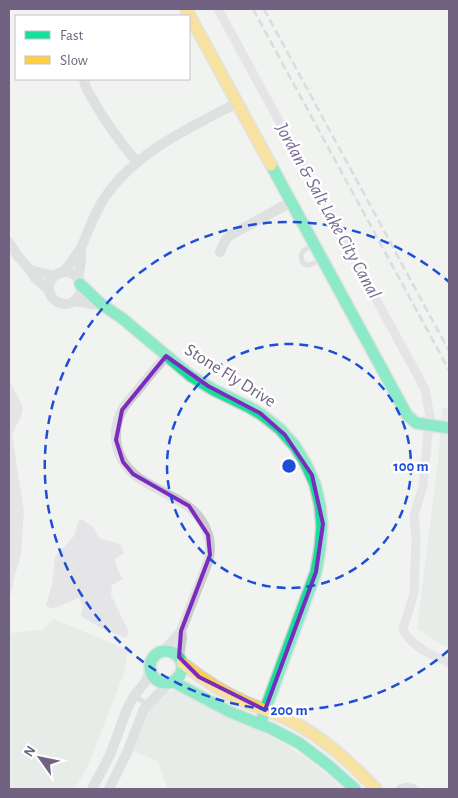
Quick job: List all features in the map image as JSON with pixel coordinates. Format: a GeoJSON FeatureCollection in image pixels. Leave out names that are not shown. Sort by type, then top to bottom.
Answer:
{"type":"FeatureCollection","features":[{"type":"Feature","properties":{"kind":"street"},"geometry":{"type":"LineString","coordinates":[[190,18],[407,415],[416,423],[449,428]]}},
{"type":"Feature","properties":{"kind":"street"},"geometry":{"type":"LineString","coordinates":[[84,80],[86,87],[107,124],[137,162]]}},
{"type":"Feature","properties":{"kind":"street"},"geometry":{"type":"LineString","coordinates":[[102,304],[74,301],[65,304],[56,302],[50,295],[49,290],[50,282],[69,265],[81,248],[99,206],[120,178],[137,162],[169,140],[237,103]]}},
{"type":"Feature","properties":{"kind":"street"},"geometry":{"type":"LineString","coordinates":[[220,252],[229,236],[291,202]]}},
{"type":"Feature","properties":{"kind":"street"},"geometry":{"type":"LineString","coordinates":[[9,242],[35,278],[49,290]]}},
{"type":"Feature","properties":{"kind":"street"},"geometry":{"type":"LineString","coordinates":[[74,301],[80,293],[81,248]]}},
{"type":"Feature","properties":{"kind":"street"},"geometry":{"type":"LineString","coordinates":[[30,270],[73,275],[79,282]]}},
{"type":"Feature","properties":{"kind":"street","name":"Stone Fly Drive"},"geometry":{"type":"LineString","coordinates":[[79,282],[102,304],[198,380],[260,413],[277,427],[293,444],[312,475],[323,524],[319,560],[260,724]]}},
{"type":"Feature","properties":{"kind":"street"},"geometry":{"type":"LineString","coordinates":[[92,789],[108,760],[124,715],[134,696],[146,681],[153,658],[164,651],[181,631],[208,562],[210,549],[208,535],[202,521],[189,506],[133,474],[120,456],[116,440],[117,425],[122,410],[166,356]]}},
{"type":"Feature","properties":{"kind":"street"},"geometry":{"type":"LineString","coordinates":[[109,789],[126,755],[141,714],[147,704],[178,679],[181,674],[183,669],[181,660],[181,631]]}},
{"type":"Feature","properties":{"kind":"street"},"geometry":{"type":"LineString","coordinates":[[164,651],[173,652],[199,677],[219,689],[294,723],[316,736],[348,761],[376,789]]}},
{"type":"Feature","properties":{"kind":"street"},"geometry":{"type":"LineString","coordinates":[[150,670],[154,679],[158,682],[171,683],[192,690],[228,711],[288,737],[311,751],[355,789]]}},
{"type":"Feature","properties":{"kind":"street"},"geometry":{"type":"LineString","coordinates":[[401,789],[413,789]]}},
{"type":"Feature","properties":{"kind":"lane"},"geometry":{"type":"LineString","coordinates":[[314,244],[302,252],[301,258],[303,263],[309,265],[322,259]]}},
{"type":"Feature","properties":{"kind":"lane"},"geometry":{"type":"LineString","coordinates":[[134,696],[147,704]]}},
{"type":"Feature","properties":{"kind":"highlighted area"},"geometry":{"type":"Polygon","coordinates":[[[166,356],[208,386],[260,413],[285,435],[312,475],[323,524],[316,572],[265,710],[199,677],[179,657],[181,631],[210,555],[208,535],[189,506],[133,474],[123,462],[116,440],[122,410],[166,356]]]}},
{"type":"Feature","properties":{"kind":"shaded area"},"geometry":{"type":"Polygon","coordinates":[[[9,379],[23,407],[21,417],[12,434],[24,512],[21,555],[9,603],[9,379]]]}},
{"type":"Feature","properties":{"kind":"shaded area"},"geometry":{"type":"Polygon","coordinates":[[[449,406],[449,649],[417,629],[438,461],[442,409],[449,406]]]}},
{"type":"Feature","properties":{"kind":"shaded area"},"geometry":{"type":"Polygon","coordinates":[[[82,519],[94,528],[99,538],[120,544],[124,553],[115,559],[117,569],[123,579],[112,585],[111,595],[129,632],[126,638],[101,628],[81,616],[83,606],[79,598],[52,609],[46,605],[52,585],[55,557],[74,536],[79,520],[82,519]]]}},
{"type":"Feature","properties":{"kind":"shaded area"},"geometry":{"type":"Polygon","coordinates":[[[9,603],[11,617],[9,626],[9,603]]]}},
{"type":"Feature","properties":{"kind":"shaded area"},"geometry":{"type":"Polygon","coordinates":[[[54,619],[128,650],[124,673],[88,766],[75,789],[9,789],[9,633],[42,630],[54,619]]]}},
{"type":"Feature","properties":{"kind":"shaded area"},"geometry":{"type":"Polygon","coordinates":[[[170,691],[178,691],[282,743],[306,758],[343,789],[167,789],[158,761],[133,751],[148,712],[157,701],[170,691]]]}},
{"type":"Feature","properties":{"kind":"waterway","name":"Jordan & Salt Lake City Canal"},"geometry":{"type":"LineString","coordinates":[[218,9],[425,389],[430,417]]}},
{"type":"Feature","properties":{"kind":"waterway","name":"Jordan & Salt Lake City Canal"},"geometry":{"type":"LineString","coordinates":[[428,433],[423,486],[414,515],[416,538],[414,593],[403,629],[417,646],[449,663]]}},
{"type":"Feature","properties":{"kind":"railway"},"geometry":{"type":"LineString","coordinates":[[253,9],[449,370]]}},
{"type":"Feature","properties":{"kind":"railway"},"geometry":{"type":"LineString","coordinates":[[264,9],[449,351]]}},
{"type":"Feature","properties":{"kind":"traffic: fast"},"geometry":{"type":"LineString","coordinates":[[271,165],[407,415],[416,423],[449,428]]}},
{"type":"Feature","properties":{"kind":"traffic: fast"},"geometry":{"type":"LineString","coordinates":[[80,284],[101,304],[123,319],[191,376],[261,414],[280,429],[295,446],[315,484],[322,526],[316,572],[260,724]]}},
{"type":"Feature","properties":{"kind":"traffic: fast"},"geometry":{"type":"LineString","coordinates":[[166,651],[178,655],[182,667],[178,679],[166,683],[154,679],[150,667],[154,655],[166,651]]}},
{"type":"Feature","properties":{"kind":"traffic: fast"},"geometry":{"type":"LineString","coordinates":[[174,682],[228,711],[272,729],[299,743],[355,789]]}},
{"type":"Feature","properties":{"kind":"traffic: slow"},"geometry":{"type":"LineString","coordinates":[[186,9],[189,15]]}},
{"type":"Feature","properties":{"kind":"traffic: slow"},"geometry":{"type":"LineString","coordinates":[[190,16],[271,165]]}},
{"type":"Feature","properties":{"kind":"traffic: slow"},"geometry":{"type":"LineString","coordinates":[[182,663],[230,695],[282,716],[316,736],[337,752],[376,789]]}}]}
